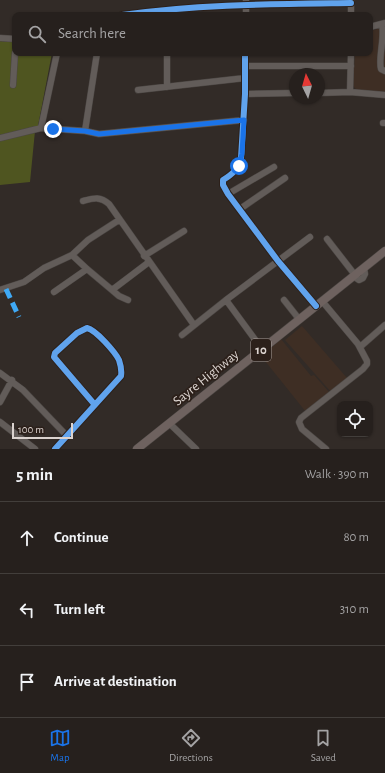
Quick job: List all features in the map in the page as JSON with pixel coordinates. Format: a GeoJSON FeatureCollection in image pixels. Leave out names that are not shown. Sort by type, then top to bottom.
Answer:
{"type":"FeatureCollection","features":[{"type":"Feature","properties":{"kind":"highway","name":"Sayre Highway"},"geometry":{"type":"LineString","coordinates":[[137,449],[385,251]]}},
{"type":"Feature","properties":{"kind":"street"},"geometry":{"type":"LineString","coordinates":[[144,12],[246,2],[351,1],[351,12]]}},
{"type":"Feature","properties":{"kind":"street"},"geometry":{"type":"LineString","coordinates":[[373,26],[383,23],[383,44],[380,64],[381,69],[385,71]]}},
{"type":"Feature","properties":{"kind":"street"},"geometry":{"type":"LineString","coordinates":[[0,38],[12,39]]}},
{"type":"Feature","properties":{"kind":"street"},"geometry":{"type":"LineString","coordinates":[[13,85],[15,56]]}},
{"type":"Feature","properties":{"kind":"street"},"geometry":{"type":"LineString","coordinates":[[41,128],[56,56]]}},
{"type":"Feature","properties":{"kind":"street"},"geometry":{"type":"LineString","coordinates":[[85,131],[97,56]]}},
{"type":"Feature","properties":{"kind":"street"},"geometry":{"type":"LineString","coordinates":[[167,56],[167,87]]}},
{"type":"Feature","properties":{"kind":"street"},"geometry":{"type":"LineString","coordinates":[[245,56],[242,154],[239,166],[235,172],[222,181],[223,185],[228,194],[278,261],[360,347],[366,357],[367,364],[301,418],[300,422],[302,429],[326,449]]}},
{"type":"Feature","properties":{"kind":"street"},"geometry":{"type":"LineString","coordinates":[[350,92],[351,56]]}},
{"type":"Feature","properties":{"kind":"street"},"geometry":{"type":"LineString","coordinates":[[245,66],[351,66]]}},
{"type":"Feature","properties":{"kind":"street"},"geometry":{"type":"LineString","coordinates":[[138,90],[245,78]]}},
{"type":"Feature","properties":{"kind":"street"},"geometry":{"type":"LineString","coordinates":[[325,93],[350,92],[385,95]]}},
{"type":"Feature","properties":{"kind":"street"},"geometry":{"type":"LineString","coordinates":[[245,94],[289,94]]}},
{"type":"Feature","properties":{"kind":"street"},"geometry":{"type":"LineString","coordinates":[[0,138],[41,128],[85,131],[99,134],[244,120]]}},
{"type":"Feature","properties":{"kind":"street"},"geometry":{"type":"LineString","coordinates":[[228,194],[274,167]]}},
{"type":"Feature","properties":{"kind":"street"},"geometry":{"type":"LineString","coordinates":[[240,209],[285,178]]}},
{"type":"Feature","properties":{"kind":"street"},"geometry":{"type":"LineString","coordinates":[[83,201],[98,198],[109,204],[144,256],[194,325]]}},
{"type":"Feature","properties":{"kind":"street"},"geometry":{"type":"LineString","coordinates":[[0,290],[24,282],[44,268],[72,255],[88,240],[119,220]]}},
{"type":"Feature","properties":{"kind":"street"},"geometry":{"type":"LineString","coordinates":[[144,256],[184,231]]}},
{"type":"Feature","properties":{"kind":"street"},"geometry":{"type":"LineString","coordinates":[[182,335],[297,245],[310,237]]}},
{"type":"Feature","properties":{"kind":"street"},"geometry":{"type":"LineString","coordinates":[[327,239],[354,276]]}},
{"type":"Feature","properties":{"kind":"street"},"geometry":{"type":"LineString","coordinates":[[72,255],[119,296],[128,300]]}},
{"type":"Feature","properties":{"kind":"street"},"geometry":{"type":"LineString","coordinates":[[112,290],[149,262]]}},
{"type":"Feature","properties":{"kind":"street"},"geometry":{"type":"LineString","coordinates":[[54,292],[87,269]]}},
{"type":"Feature","properties":{"kind":"street"},"geometry":{"type":"LineString","coordinates":[[226,300],[262,349]]}},
{"type":"Feature","properties":{"kind":"street"},"geometry":{"type":"LineString","coordinates":[[284,300],[299,319]]}},
{"type":"Feature","properties":{"kind":"street"},"geometry":{"type":"LineString","coordinates":[[360,347],[385,325]]}},
{"type":"Feature","properties":{"kind":"street"},"geometry":{"type":"LineString","coordinates":[[55,449],[67,436],[95,405],[121,376],[122,367],[115,353],[94,331],[87,328],[77,333],[55,353],[54,357],[95,405]]}},
{"type":"Feature","properties":{"kind":"street"},"geometry":{"type":"LineString","coordinates":[[0,373],[12,380],[31,397],[67,436]]}},
{"type":"Feature","properties":{"kind":"street"},"geometry":{"type":"LineString","coordinates":[[0,402],[12,380]]}},
{"type":"Feature","properties":{"kind":"street"},"geometry":{"type":"LineString","coordinates":[[0,422],[35,449]]}},
{"type":"Feature","properties":{"kind":"street"},"geometry":{"type":"LineString","coordinates":[[170,424],[196,449]]}},
{"type":"Feature","properties":{"kind":"shaded area"},"geometry":{"type":"Polygon","coordinates":[[[385,27],[385,92],[357,90],[353,86],[355,56],[373,56],[373,30],[385,27]]]}},
{"type":"Feature","properties":{"kind":"shaded area"},"geometry":{"type":"Polygon","coordinates":[[[302,326],[347,378],[331,392],[285,340],[302,326]]]}},
{"type":"Feature","properties":{"kind":"shaded area"},"geometry":{"type":"Polygon","coordinates":[[[281,339],[311,376],[314,375],[330,393],[306,412],[261,356],[281,339]]]}},
{"type":"Feature","properties":{"kind":"green space"},"geometry":{"type":"Polygon","coordinates":[[[0,41],[12,42],[12,56],[51,56],[38,126],[35,131],[30,182],[0,185],[0,41]]]}},
{"type":"Feature","properties":{"kind":"marked path"},"geometry":{"type":"LineString","coordinates":[[6,289],[19,317]]}},
{"type":"Feature","properties":{"kind":"cycle path"},"geometry":{"type":"LineString","coordinates":[[144,12],[265,4],[351,3]]}},
{"type":"Feature","properties":{"kind":"cycle path"},"geometry":{"type":"LineString","coordinates":[[245,56],[245,94],[241,158],[235,171],[223,180],[223,185],[228,194],[278,261],[316,306]]}},
{"type":"Feature","properties":{"kind":"cycle path"},"geometry":{"type":"LineString","coordinates":[[55,449],[121,376],[121,366],[117,356],[100,337],[87,328],[77,333],[55,353],[54,357],[95,405]]}},
{"type":"Feature","properties":{"kind":"route"},"geometry":{"type":"LineString","coordinates":[[53,129],[85,131],[99,134],[127,130],[244,120],[242,154],[239,166]]}}]}
